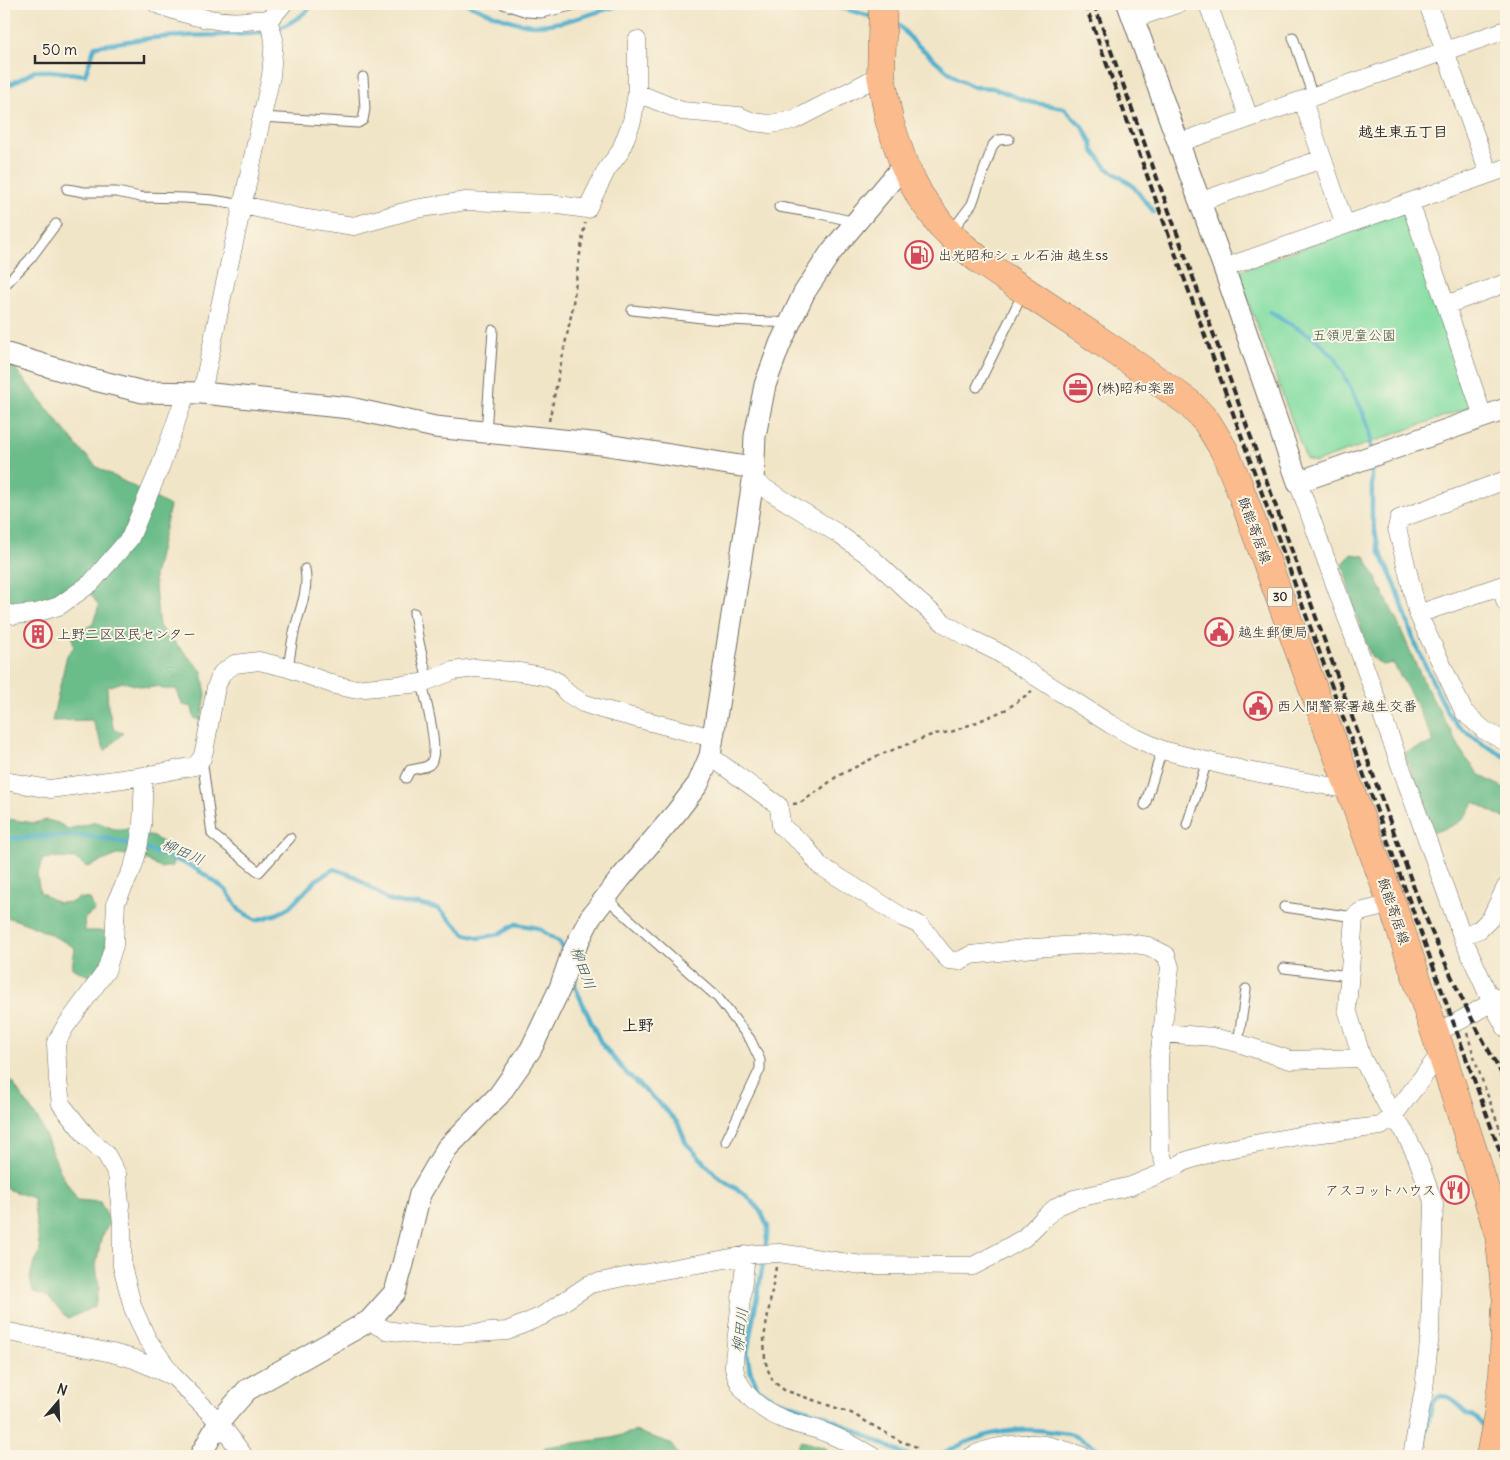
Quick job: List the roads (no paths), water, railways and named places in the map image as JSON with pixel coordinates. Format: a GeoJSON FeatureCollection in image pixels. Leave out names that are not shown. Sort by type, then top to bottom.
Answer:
{"type":"FeatureCollection","features":[{"type":"Feature","properties":{"kind":"main road","name":"飯能寄居線"},"geometry":{"type":"LineString","coordinates":[[881,10],[881,75],[889,120],[904,165],[920,196],[949,234],[982,262],[1167,387],[1189,404],[1207,422],[1224,450],[1392,904],[1499,1234],[1506,1295]]}},
{"type":"Feature","properties":{"kind":"main road"},"geometry":{"type":"LineString","coordinates":[[1492,1447],[1503,1374],[1506,1305]]}},
{"type":"Feature","properties":{"kind":"street"},"geometry":{"type":"LineString","coordinates":[[156,4],[184,14],[214,21],[242,22],[271,28]]}},
{"type":"Feature","properties":{"kind":"street"},"geometry":{"type":"LineString","coordinates":[[4,612],[14,615],[36,613],[59,606],[91,583],[130,538],[194,393],[220,306],[271,76],[271,28],[276,12],[283,4]]}},
{"type":"Feature","properties":{"kind":"street"},"geometry":{"type":"LineString","coordinates":[[1176,4],[1131,11],[1462,936],[1499,998],[1506,1028]]}},
{"type":"Feature","properties":{"kind":"street"},"geometry":{"type":"LineString","coordinates":[[1208,4],[1249,118]]}},
{"type":"Feature","properties":{"kind":"street"},"geometry":{"type":"LineString","coordinates":[[1428,4],[1489,174]]}},
{"type":"Feature","properties":{"kind":"street"},"geometry":{"type":"LineString","coordinates":[[1178,143],[1506,30]]}},
{"type":"Feature","properties":{"kind":"street"},"geometry":{"type":"LineString","coordinates":[[243,205],[301,218],[354,226],[415,209],[466,201],[551,204],[587,209],[607,169],[620,152],[632,121],[637,93],[637,40]]}},
{"type":"Feature","properties":{"kind":"street"},"geometry":{"type":"LineString","coordinates":[[637,93],[682,111],[739,116],[753,122],[770,124],[794,120],[881,75]]}},
{"type":"Feature","properties":{"kind":"street"},"geometry":{"type":"LineString","coordinates":[[1308,99],[1322,159],[1345,225]]}},
{"type":"Feature","properties":{"kind":"street"},"geometry":{"type":"LineString","coordinates":[[1199,202],[1322,159]]}},
{"type":"Feature","properties":{"kind":"street"},"geometry":{"type":"LineString","coordinates":[[200,1456],[219,1422],[247,1390],[370,1321],[395,1292],[420,1194],[447,1148],[499,1094],[531,1050],[560,988],[571,956],[590,918],[698,784],[711,747],[753,475],[755,436],[764,385],[780,344],[804,293],[831,252],[904,165]]}},
{"type":"Feature","properties":{"kind":"street"},"geometry":{"type":"LineString","coordinates":[[1224,268],[1506,168]]}},
{"type":"Feature","properties":{"kind":"street"},"geometry":{"type":"LineString","coordinates":[[1410,203],[1483,417]]}},
{"type":"Feature","properties":{"kind":"street"},"geometry":{"type":"LineString","coordinates":[[1446,305],[1506,284]]}},
{"type":"Feature","properties":{"kind":"street"},"geometry":{"type":"LineString","coordinates":[[4,353],[91,379],[143,392],[194,393],[350,408],[435,427],[601,444],[753,475],[872,558],[944,623],[996,651],[1110,724],[1162,750],[1243,770],[1350,790]]}},
{"type":"Feature","properties":{"kind":"street"},"geometry":{"type":"LineString","coordinates":[[1298,482],[1506,409]]}},
{"type":"Feature","properties":{"kind":"street"},"geometry":{"type":"LineString","coordinates":[[1506,480],[1398,519],[1397,528],[1418,614],[1464,712],[1484,730],[1506,742]]}},
{"type":"Feature","properties":{"kind":"street"},"geometry":{"type":"LineString","coordinates":[[1418,614],[1504,585],[1506,603]]}},
{"type":"Feature","properties":{"kind":"street"},"geometry":{"type":"LineString","coordinates":[[4,781],[50,788],[144,776],[195,766],[202,758],[216,686],[222,673],[235,664],[259,661],[288,668],[335,686],[354,689],[425,682],[453,671],[476,668],[548,677],[558,682],[567,693],[583,703],[711,747],[779,806],[781,826],[805,846],[819,865],[904,918],[917,924],[928,934],[948,960],[959,961],[971,955],[1034,948],[1122,942],[1148,946],[1166,955],[1170,966],[1159,1059],[1160,1150],[1167,1171]]}},
{"type":"Feature","properties":{"kind":"street"},"geometry":{"type":"LineString","coordinates":[[144,776],[142,825],[138,849],[133,867],[116,902],[114,945],[106,971],[65,1027],[56,1043],[58,1080],[62,1104],[88,1138],[106,1154],[118,1174],[122,1224],[122,1266],[133,1308],[147,1339],[173,1376],[219,1422],[244,1456]]}},
{"type":"Feature","properties":{"kind":"street"},"geometry":{"type":"LineString","coordinates":[[1462,936],[1480,929],[1490,918],[1506,887]]}},
{"type":"Feature","properties":{"kind":"street"},"geometry":{"type":"LineString","coordinates":[[1392,904],[1360,912],[1354,917],[1347,1009],[1362,1058],[1417,1157],[1434,1204],[1430,1333],[1424,1389],[1412,1456]]}},
{"type":"Feature","properties":{"kind":"street"},"geometry":{"type":"LineString","coordinates":[[370,1321],[386,1330],[428,1336],[507,1331],[542,1316],[590,1284],[746,1255],[778,1253],[862,1265],[972,1266],[1024,1238],[1058,1206],[1074,1199],[1131,1186],[1186,1161],[1216,1151],[1298,1136],[1381,1126],[1393,1116],[1438,1043],[1463,1020],[1499,998]]}},
{"type":"Feature","properties":{"kind":"street"},"geometry":{"type":"LineString","coordinates":[[1163,1033],[1212,1037],[1238,1043],[1290,1060],[1362,1058]]}},
{"type":"Feature","properties":{"kind":"street"},"geometry":{"type":"LineString","coordinates":[[746,1255],[734,1352],[734,1368],[744,1390],[763,1409],[783,1419],[842,1439],[872,1456]]}},
{"type":"Feature","properties":{"kind":"street"},"geometry":{"type":"LineString","coordinates":[[4,1332],[119,1355],[134,1359],[173,1376]]}},
{"type":"Feature","properties":{"kind":"street"},"geometry":{"type":"LineString","coordinates":[[972,1456],[999,1447],[1042,1444],[1082,1456]]}},
{"type":"Feature","properties":{"kind":"lane"},"geometry":{"type":"LineString","coordinates":[[503,4],[527,12],[541,13],[580,4]]}},
{"type":"Feature","properties":{"kind":"lane"},"geometry":{"type":"LineString","coordinates":[[1293,37],[1308,99]]}},
{"type":"Feature","properties":{"kind":"lane"},"geometry":{"type":"LineString","coordinates":[[262,117],[358,123],[363,120],[365,109],[363,77]]}},
{"type":"Feature","properties":{"kind":"lane"},"geometry":{"type":"LineString","coordinates":[[949,234],[972,204],[993,145],[998,140],[1009,139]]}},
{"type":"Feature","properties":{"kind":"lane"},"geometry":{"type":"LineString","coordinates":[[67,189],[84,192],[117,192],[140,197],[212,200],[243,205]]}},
{"type":"Feature","properties":{"kind":"lane"},"geometry":{"type":"LineString","coordinates":[[779,207],[856,222]]}},
{"type":"Feature","properties":{"kind":"lane"},"geometry":{"type":"LineString","coordinates":[[4,286],[30,259],[56,224]]}},
{"type":"Feature","properties":{"kind":"lane"},"geometry":{"type":"LineString","coordinates":[[977,387],[1024,290]]}},
{"type":"Feature","properties":{"kind":"lane"},"geometry":{"type":"LineString","coordinates":[[632,310],[711,320],[790,323]]}},
{"type":"Feature","properties":{"kind":"lane"},"geometry":{"type":"LineString","coordinates":[[486,433],[493,330]]}},
{"type":"Feature","properties":{"kind":"lane"},"geometry":{"type":"LineString","coordinates":[[288,668],[295,628],[307,579],[305,569]]}},
{"type":"Feature","properties":{"kind":"lane"},"geometry":{"type":"LineString","coordinates":[[406,778],[410,770],[430,764],[435,757],[435,745],[414,613]]}},
{"type":"Feature","properties":{"kind":"lane"},"geometry":{"type":"LineString","coordinates":[[1145,806],[1162,750]]}},
{"type":"Feature","properties":{"kind":"lane"},"geometry":{"type":"LineString","coordinates":[[202,758],[212,834],[259,872],[290,838]]}},
{"type":"Feature","properties":{"kind":"lane"},"geometry":{"type":"LineString","coordinates":[[1187,825],[1207,761]]}},
{"type":"Feature","properties":{"kind":"lane"},"geometry":{"type":"LineString","coordinates":[[605,898],[718,998],[750,1039],[760,1060],[760,1069],[726,1141]]}},
{"type":"Feature","properties":{"kind":"lane"},"geometry":{"type":"LineString","coordinates":[[1284,907],[1354,917]]}},
{"type":"Feature","properties":{"kind":"lane"},"geometry":{"type":"LineString","coordinates":[[1284,968],[1349,976]]}},
{"type":"Feature","properties":{"kind":"lane"},"geometry":{"type":"LineString","coordinates":[[1238,1043],[1246,989]]}},
{"type":"Feature","properties":{"kind":"waterway"},"geometry":{"type":"LineString","coordinates":[[277,30],[298,18],[315,4]]}},
{"type":"Feature","properties":{"kind":"waterway"},"geometry":{"type":"LineString","coordinates":[[467,4],[510,21],[536,25],[574,19],[623,4]]}},
{"type":"Feature","properties":{"kind":"waterway"},"geometry":{"type":"LineString","coordinates":[[816,4],[842,8],[873,17]]}},
{"type":"Feature","properties":{"kind":"waterway"},"geometry":{"type":"LineString","coordinates":[[892,22],[898,24],[914,42],[956,78],[974,87],[993,88],[1029,102],[1064,108],[1083,127],[1093,150],[1107,168],[1132,185],[1154,212]]}},
{"type":"Feature","properties":{"kind":"waterway"},"geometry":{"type":"LineString","coordinates":[[4,88],[35,71],[85,75],[95,46],[139,39],[267,32]]}},
{"type":"Feature","properties":{"kind":"waterway"},"geometry":{"type":"LineString","coordinates":[[1270,312],[1316,339],[1335,358],[1362,410],[1370,432],[1371,450]]}},
{"type":"Feature","properties":{"kind":"waterway"},"geometry":{"type":"LineString","coordinates":[[1372,463],[1372,517],[1379,550],[1396,587],[1414,641],[1446,710],[1458,726],[1480,742],[1506,757]]}},
{"type":"Feature","properties":{"kind":"waterway","name":"柳田川"},"geometry":{"type":"LineString","coordinates":[[4,839],[76,835],[103,838],[134,845]]}},
{"type":"Feature","properties":{"kind":"waterway","name":"柳田川"},"geometry":{"type":"LineString","coordinates":[[141,847],[189,865],[201,872],[226,890],[240,911],[257,920],[277,914],[290,907],[316,880],[334,869],[354,876],[388,900],[439,909],[465,934],[479,938],[499,934],[516,924],[538,928],[560,943],[565,952]]}},
{"type":"Feature","properties":{"kind":"waterway","name":"柳田川"},"geometry":{"type":"LineString","coordinates":[[573,973],[576,989],[601,1043],[626,1073],[678,1123],[686,1143],[718,1177],[746,1195],[760,1210],[768,1227],[765,1251]]}},
{"type":"Feature","properties":{"kind":"waterway","name":"柳田川"},"geometry":{"type":"LineString","coordinates":[[764,1258],[747,1353],[750,1370],[758,1388],[774,1399],[823,1415],[908,1456]]}},
{"type":"Feature","properties":{"kind":"waterway","name":"柳田川"},"geometry":{"type":"LineString","coordinates":[[1421,1456],[1433,1401],[1440,1396],[1449,1397],[1455,1401],[1466,1414],[1478,1419],[1485,1430]]}},
{"type":"Feature","properties":{"kind":"waterway","name":"柳田川"},"geometry":{"type":"LineString","coordinates":[[940,1456],[980,1437],[1023,1430],[1038,1430],[1072,1435],[1091,1444],[1108,1456]]}},
{"type":"Feature","properties":{"kind":"railway"},"geometry":{"type":"LineString","coordinates":[[1085,4],[1506,1168]]}},
{"type":"Feature","properties":{"kind":"railway"},"geometry":{"type":"LineString","coordinates":[[1094,4],[1414,888],[1456,987],[1506,1081]]}},
{"type":"Feature","properties":{"kind":"place","name":"出光昭和シェル石油 越生ss"},"geometry":{"type":"Point","coordinates":[919,255]}},
{"type":"Feature","properties":{"kind":"place","name":"(株)昭和楽器"},"geometry":{"type":"Point","coordinates":[1078,388]}},
{"type":"Feature","properties":{"kind":"place","name":"越生郵便局"},"geometry":{"type":"Point","coordinates":[1219,632]}},
{"type":"Feature","properties":{"kind":"place","name":"上野二区区民センター"},"geometry":{"type":"Point","coordinates":[38,634]}},
{"type":"Feature","properties":{"kind":"place","name":"西入間警察署越生交番"},"geometry":{"type":"Point","coordinates":[1258,706]}},
{"type":"Feature","properties":{"kind":"place","name":"アスコットハウス"},"geometry":{"type":"Point","coordinates":[1455,1190]}},
{"type":"Feature","properties":{"kind":"district","name":"越生東五丁目"},"geometry":{"type":"Point","coordinates":[1403,132]}},
{"type":"Feature","properties":{"kind":"district","name":"上野"},"geometry":{"type":"Point","coordinates":[638,1025]}},
{"type":"Feature","properties":{"kind":"park label","name":"五領児童公園"},"geometry":{"type":"Point","coordinates":[1354,335]}}]}
